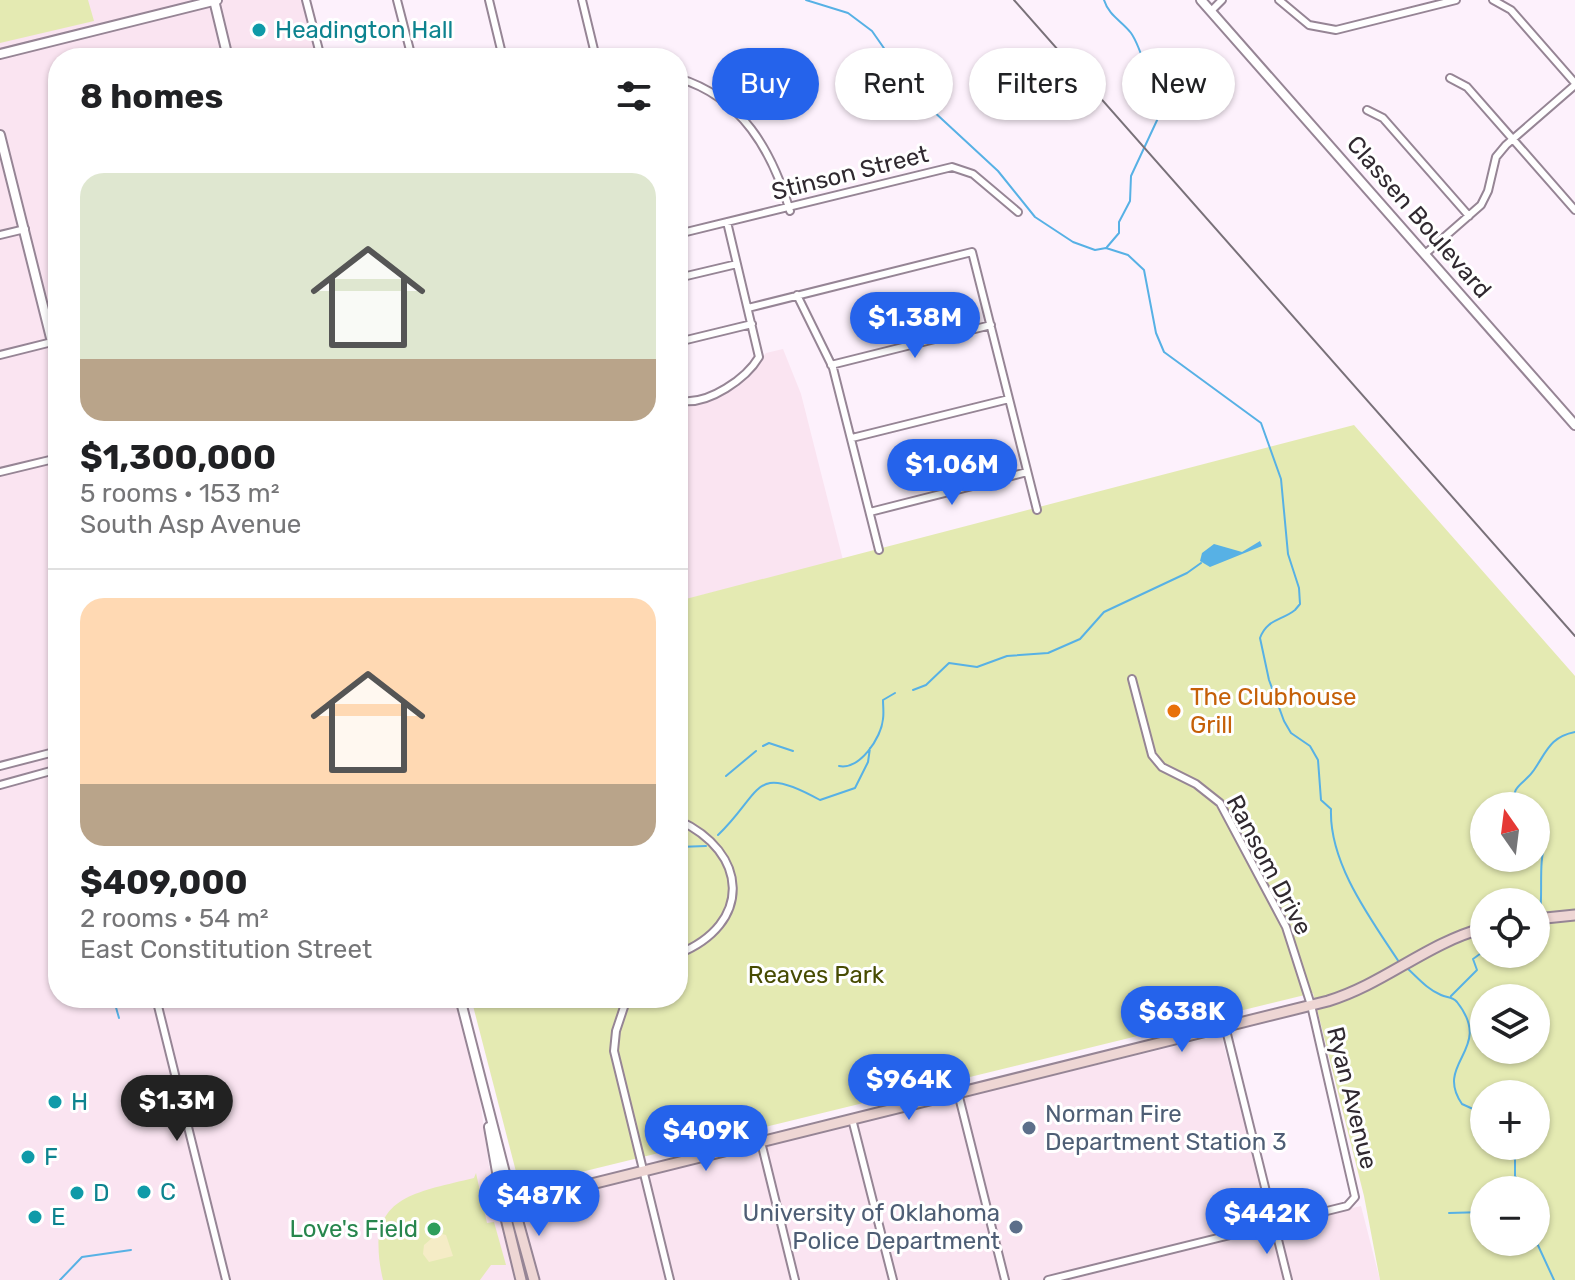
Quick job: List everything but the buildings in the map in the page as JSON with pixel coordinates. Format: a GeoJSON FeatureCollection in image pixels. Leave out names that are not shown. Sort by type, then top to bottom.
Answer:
{"type":"FeatureCollection","features":[{"type":"Feature","properties":{"kind":"main road"},"geometry":{"type":"LineString","coordinates":[[1550,918],[1575,915]]}},
{"type":"Feature","properties":{"kind":"main road"},"geometry":{"type":"LineString","coordinates":[[508,1205],[1311,1005],[1352,993],[1420,954],[1470,934]]}},
{"type":"Feature","properties":{"kind":"main road"},"geometry":{"type":"LineString","coordinates":[[508,1205],[521,1280]]}},
{"type":"Feature","properties":{"kind":"main road"},"geometry":{"type":"LineString","coordinates":[[508,1205],[534,1280]]}},
{"type":"Feature","properties":{"kind":"street"},"geometry":{"type":"LineString","coordinates":[[0,54],[215,0],[226,48]]}},
{"type":"Feature","properties":{"kind":"street"},"geometry":{"type":"LineString","coordinates":[[306,0],[318,48]]}},
{"type":"Feature","properties":{"kind":"street"},"geometry":{"type":"LineString","coordinates":[[397,0],[409,48]]}},
{"type":"Feature","properties":{"kind":"street"},"geometry":{"type":"LineString","coordinates":[[489,0],[501,48]]}},
{"type":"Feature","properties":{"kind":"street"},"geometry":{"type":"LineString","coordinates":[[582,0],[594,48]]}},
{"type":"Feature","properties":{"kind":"street","name":"Classen Boulevard"},"geometry":{"type":"LineString","coordinates":[[1201,0],[1575,425]]}},
{"type":"Feature","properties":{"kind":"street"},"geometry":{"type":"LineString","coordinates":[[1211,11],[1222,0]]}},
{"type":"Feature","properties":{"kind":"street"},"geometry":{"type":"LineString","coordinates":[[1279,0],[1309,25],[1331,30],[1456,0]]}},
{"type":"Feature","properties":{"kind":"street"},"geometry":{"type":"LineString","coordinates":[[1425,254],[1469,216],[1486,196],[1496,157],[1513,138],[1575,84],[1511,10],[1493,0]]}},
{"type":"Feature","properties":{"kind":"street"},"geometry":{"type":"LineString","coordinates":[[1450,78],[1467,87],[1575,210]]}},
{"type":"Feature","properties":{"kind":"street"},"geometry":{"type":"LineString","coordinates":[[688,82],[713,93],[748,122],[768,152],[789,209]]}},
{"type":"Feature","properties":{"kind":"street"},"geometry":{"type":"LineString","coordinates":[[1367,110],[1383,118],[1469,216]]}},
{"type":"Feature","properties":{"kind":"street"},"geometry":{"type":"LineString","coordinates":[[0,135],[4,164],[25,229],[48,325]]}},
{"type":"Feature","properties":{"kind":"street","name":"Stinson Street"},"geometry":{"type":"LineString","coordinates":[[688,232],[952,167],[973,174],[1018,212]]}},
{"type":"Feature","properties":{"kind":"street"},"geometry":{"type":"LineString","coordinates":[[688,401],[722,389],[754,364],[760,354],[727,222]]}},
{"type":"Feature","properties":{"kind":"street"},"geometry":{"type":"LineString","coordinates":[[0,235],[25,229]]}},
{"type":"Feature","properties":{"kind":"street"},"geometry":{"type":"LineString","coordinates":[[748,308],[972,252],[1037,510]]}},
{"type":"Feature","properties":{"kind":"street"},"geometry":{"type":"LineString","coordinates":[[688,276],[737,264]]}},
{"type":"Feature","properties":{"kind":"street"},"geometry":{"type":"LineString","coordinates":[[797,295],[831,365],[879,550]]}},
{"type":"Feature","properties":{"kind":"street"},"geometry":{"type":"LineString","coordinates":[[688,340],[752,324]]}},
{"type":"Feature","properties":{"kind":"street"},"geometry":{"type":"LineString","coordinates":[[831,365],[991,325]]}},
{"type":"Feature","properties":{"kind":"street"},"geometry":{"type":"LineString","coordinates":[[0,355],[48,343]]}},
{"type":"Feature","properties":{"kind":"street"},"geometry":{"type":"LineString","coordinates":[[852,438],[1009,399]]}},
{"type":"Feature","properties":{"kind":"street"},"geometry":{"type":"LineString","coordinates":[[0,472],[48,460]]}},
{"type":"Feature","properties":{"kind":"street"},"geometry":{"type":"LineString","coordinates":[[870,512],[1027,472]]}},
{"type":"Feature","properties":{"kind":"street","name":"Ransom Drive"},"geometry":{"type":"LineString","coordinates":[[1132,679],[1152,755],[1170,773],[1209,793],[1225,810],[1254,872],[1286,927],[1311,1005]]}},
{"type":"Feature","properties":{"kind":"street"},"geometry":{"type":"LineString","coordinates":[[0,766],[48,754]]}},
{"type":"Feature","properties":{"kind":"street"},"geometry":{"type":"LineString","coordinates":[[0,785],[48,772]]}},
{"type":"Feature","properties":{"kind":"street"},"geometry":{"type":"LineString","coordinates":[[688,825],[700,830],[718,846],[727,861],[733,883],[729,909],[722,924],[701,945],[688,950]]}},
{"type":"Feature","properties":{"kind":"street","name":"Ryan Avenue"},"geometry":{"type":"LineString","coordinates":[[1274,1224],[1347,1206],[1354,1201],[1355,1185],[1311,1005]]}},
{"type":"Feature","properties":{"kind":"street"},"geometry":{"type":"LineString","coordinates":[[158,1008],[226,1280]]}},
{"type":"Feature","properties":{"kind":"street"},"geometry":{"type":"LineString","coordinates":[[462,1008],[487,1107],[493,1164],[508,1205]]}},
{"type":"Feature","properties":{"kind":"street"},"geometry":{"type":"LineString","coordinates":[[624,1008],[616,1031],[614,1051],[670,1280]]}},
{"type":"Feature","properties":{"kind":"street"},"geometry":{"type":"LineString","coordinates":[[1148,1019],[1159,1020],[1166,1041]]}},
{"type":"Feature","properties":{"kind":"street"},"geometry":{"type":"LineString","coordinates":[[1225,1026],[1288,1280]]}},
{"type":"Feature","properties":{"kind":"street"},"geometry":{"type":"LineString","coordinates":[[958,1093],[1005,1280]]}},
{"type":"Feature","properties":{"kind":"street"},"geometry":{"type":"LineString","coordinates":[[852,1119],[893,1280]]}},
{"type":"Feature","properties":{"kind":"street"},"geometry":{"type":"LineString","coordinates":[[761,1142],[795,1280]]}},
{"type":"Feature","properties":{"kind":"street"},"geometry":{"type":"LineString","coordinates":[[1048,1280],[1274,1224]]}},
{"type":"Feature","properties":{"kind":"shaded area"},"geometry":{"type":"Polygon","coordinates":[[[0,0],[303,0],[315,48],[48,48],[48,1008],[459,1008],[478,1084],[489,1166],[501,1209],[1221,1035],[1272,1227],[1361,1206],[1380,1280],[0,1280],[0,0]]]}},
{"type":"Feature","properties":{"kind":"shaded area"},"geometry":{"type":"Polygon","coordinates":[[[783,349],[801,394],[843,560],[688,599],[688,407],[721,392],[756,366],[766,353],[783,349]]]}},
{"type":"Feature","properties":{"kind":"green space"},"geometry":{"type":"Polygon","coordinates":[[[0,0],[88,0],[94,21],[0,43],[0,0]]]}},
{"type":"Feature","properties":{"kind":"green space","name":"Reaves Park"},"geometry":{"type":"Polygon","coordinates":[[[1354,425],[1575,676],[1575,1280],[1380,1280],[1364,1196],[1313,993],[520,1187],[474,1008],[688,1008],[688,598],[1354,425]]]}},
{"type":"Feature","properties":{"kind":"green space","name":"Love's Field"},"geometry":{"type":"Polygon","coordinates":[[[476,1173],[487,1223],[494,1222],[506,1265],[491,1265],[480,1280],[383,1280],[379,1253],[380,1232],[386,1216],[397,1204],[411,1196],[474,1178],[476,1173]]]}},
{"type":"Feature","properties":{"kind":"sand"},"geometry":{"type":"Polygon","coordinates":[[[438,1233],[446,1235],[453,1256],[429,1262],[423,1254],[424,1245],[438,1233]]]}},
{"type":"Feature","properties":{"kind":"water"},"geometry":{"type":"Polygon","coordinates":[[[1260,541],[1262,546],[1210,567],[1200,561],[1202,553],[1214,544],[1242,552],[1260,541]]]}},
{"type":"Feature","properties":{"kind":"waterway"},"geometry":{"type":"LineString","coordinates":[[806,0],[848,13],[872,31],[918,97],[998,171],[1035,217],[1073,242],[1095,250],[1106,248],[1128,255],[1144,270],[1156,333],[1164,352],[1261,423],[1281,479],[1288,554],[1299,588],[1300,604],[1290,614],[1270,624],[1260,638],[1269,680],[1291,733],[1310,746],[1318,760],[1321,800],[1331,809],[1332,829],[1344,870],[1399,962]]}},
{"type":"Feature","properties":{"kind":"waterway"},"geometry":{"type":"LineString","coordinates":[[1104,0],[1135,40],[1148,73],[1159,116],[1131,176],[1130,201],[1119,222],[1119,233],[1107,247]]}},
{"type":"Feature","properties":{"kind":"waterway"},"geometry":{"type":"LineString","coordinates":[[913,690],[926,685],[949,663],[977,667],[1007,656],[1048,653],[1080,639],[1104,612],[1187,573],[1201,563]]}},
{"type":"Feature","properties":{"kind":"waterway"},"geometry":{"type":"LineString","coordinates":[[839,766],[854,763],[868,751],[881,727],[883,700],[895,693]]}},
{"type":"Feature","properties":{"kind":"waterway"},"geometry":{"type":"LineString","coordinates":[[1514,792],[1550,746],[1560,737],[1575,732]]}},
{"type":"Feature","properties":{"kind":"waterway"},"geometry":{"type":"LineString","coordinates":[[763,746],[769,743],[793,751]]}},
{"type":"Feature","properties":{"kind":"waterway"},"geometry":{"type":"LineString","coordinates":[[718,835],[752,795],[770,783],[782,783],[820,800],[855,788],[868,762],[870,748]]}},
{"type":"Feature","properties":{"kind":"waterway"},"geometry":{"type":"LineString","coordinates":[[726,776],[756,751]]}},
{"type":"Feature","properties":{"kind":"waterway"},"geometry":{"type":"LineString","coordinates":[[688,847],[706,846]]}},
{"type":"Feature","properties":{"kind":"waterway"},"geometry":{"type":"LineString","coordinates":[[1541,872],[1541,888]]}},
{"type":"Feature","properties":{"kind":"waterway"},"geometry":{"type":"LineString","coordinates":[[1407,968],[1431,990],[1455,1000],[1467,1018],[1470,1032],[1468,1044],[1454,1077],[1455,1090],[1462,1104],[1470,1108]]}},
{"type":"Feature","properties":{"kind":"waterway"},"geometry":{"type":"LineString","coordinates":[[1451,996],[1476,968]]}},
{"type":"Feature","properties":{"kind":"waterway"},"geometry":{"type":"LineString","coordinates":[[116,1008],[119,1018]]}},
{"type":"Feature","properties":{"kind":"waterway"},"geometry":{"type":"LineString","coordinates":[[1515,1160],[1515,1176]]}},
{"type":"Feature","properties":{"kind":"waterway"},"geometry":{"type":"LineString","coordinates":[[1449,1213],[1470,1212]]}},
{"type":"Feature","properties":{"kind":"waterway"},"geometry":{"type":"LineString","coordinates":[[60,1280],[82,1257],[131,1250]]}},
{"type":"Feature","properties":{"kind":"waterway"},"geometry":{"type":"LineString","coordinates":[[1543,1256],[1554,1280]]}},
{"type":"Feature","properties":{"kind":"railway"},"geometry":{"type":"LineString","coordinates":[[1014,0],[1575,636]]}},
{"type":"Feature","properties":{"kind":"place","name":"Headington Hall"},"geometry":{"type":"Point","coordinates":[259,30]}},
{"type":"Feature","properties":{"kind":"place","name":"The Clubhouse Grill"},"geometry":{"type":"Point","coordinates":[1174,711]}},
{"type":"Feature","properties":{"kind":"place","name":"H"},"geometry":{"type":"Point","coordinates":[55,1102]}},
{"type":"Feature","properties":{"kind":"place","name":"Norman Fire Department Station 3"},"geometry":{"type":"Point","coordinates":[1029,1128]}},
{"type":"Feature","properties":{"kind":"place","name":"F"},"geometry":{"type":"Point","coordinates":[28,1157]}},
{"type":"Feature","properties":{"kind":"place","name":"C"},"geometry":{"type":"Point","coordinates":[144,1192]}},
{"type":"Feature","properties":{"kind":"place","name":"D"},"geometry":{"type":"Point","coordinates":[77,1193]}},
{"type":"Feature","properties":{"kind":"place","name":"E"},"geometry":{"type":"Point","coordinates":[35,1217]}},
{"type":"Feature","properties":{"kind":"place","name":"University of Oklahoma Police Department"},"geometry":{"type":"Point","coordinates":[1016,1227]}},
{"type":"Feature","properties":{"kind":"place","name":"Love's Field"},"geometry":{"type":"Point","coordinates":[434,1229]}}]}
